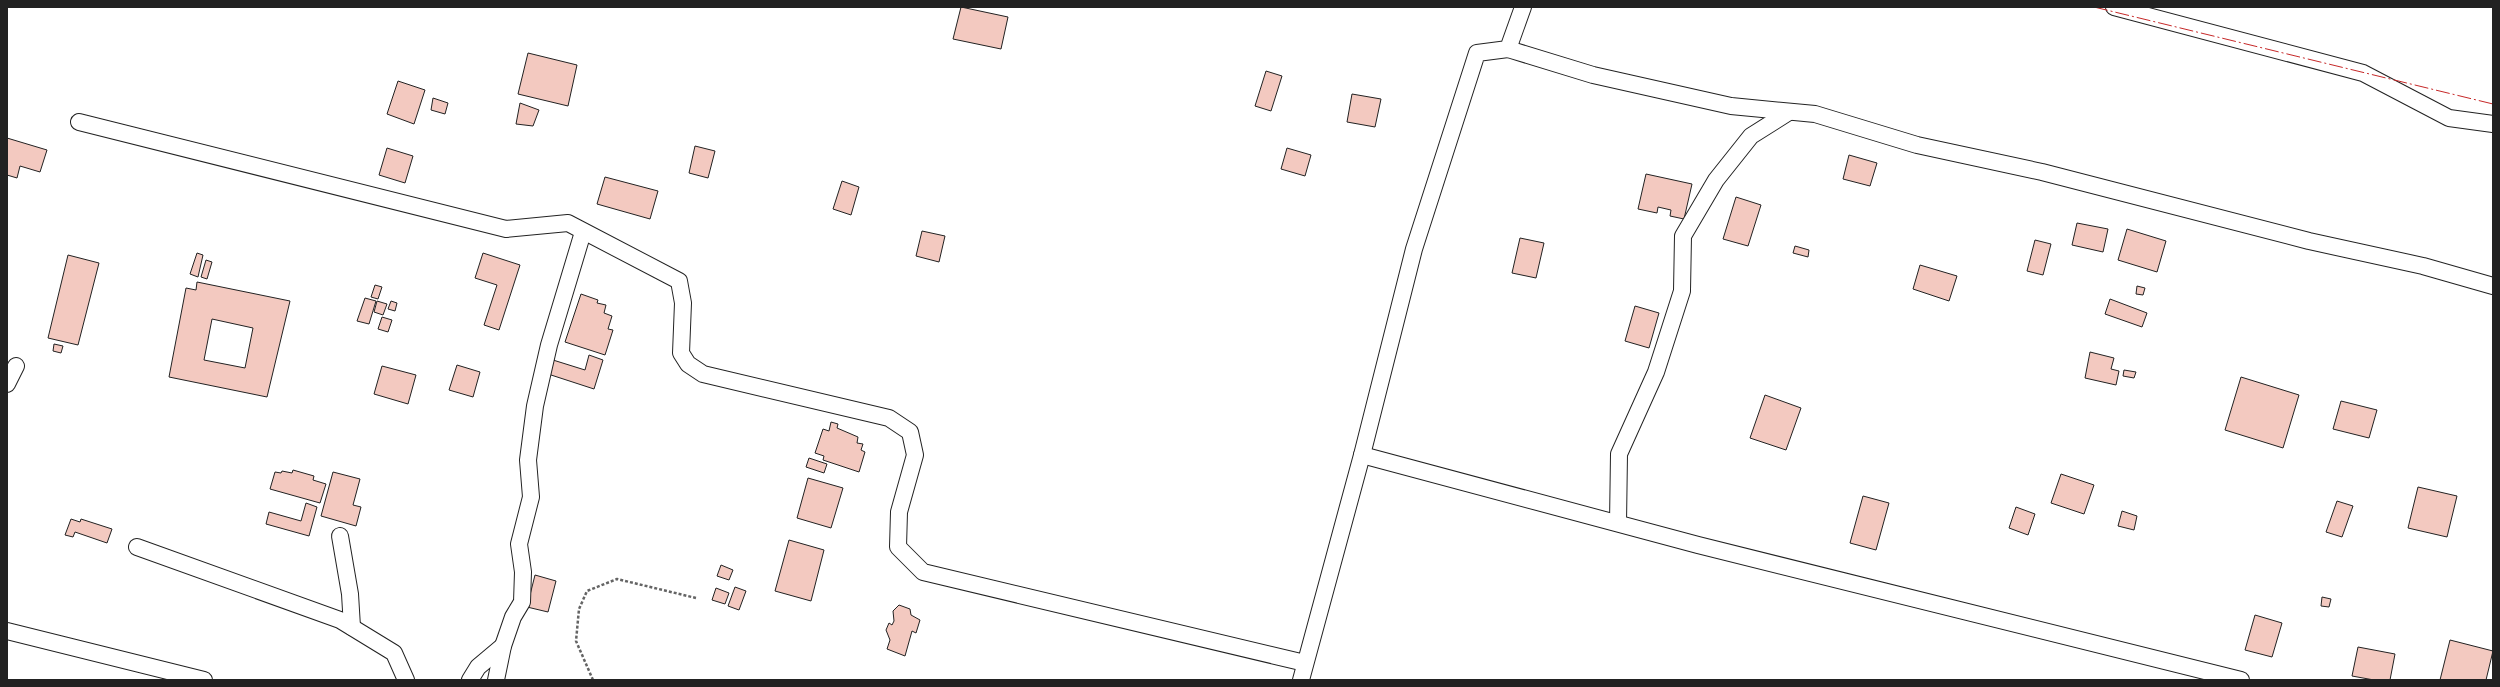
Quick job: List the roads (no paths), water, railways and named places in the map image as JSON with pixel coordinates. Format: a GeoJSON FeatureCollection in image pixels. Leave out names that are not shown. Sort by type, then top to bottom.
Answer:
{"type":"FeatureCollection","features":[{"type":"Feature","properties":{"kind":"street"},"geometry":{"type":"LineString","coordinates":[[1508,49],[1523,7]]}},
{"type":"Feature","properties":{"kind":"street"},"geometry":{"type":"LineString","coordinates":[[2114,7],[2363,73],[2449,118],[2493,124]]}},
{"type":"Feature","properties":{"kind":"street"},"geometry":{"type":"LineString","coordinates":[[1301,680],[1362,455],[1414,249],[1477,53],[1508,49],[1593,75],[1730,106],[1815,114],[1917,145],[2042,172],[2309,241],[2423,266],[2493,286]]}},
{"type":"Feature","properties":{"kind":"street"},"geometry":{"type":"LineString","coordinates":[[1618,523],[1619,454],[1656,372],[1682,291],[1683,236],[1716,180],[1751,136],[1789,112]]}},
{"type":"Feature","properties":{"kind":"street"},"geometry":{"type":"LineString","coordinates":[[78,122],[506,229],[568,223],[679,281],[683,303],[681,353],[688,364],[703,374],[889,418],[910,432],[915,455],[899,512],[898,547],[923,572],[1305,663]]}},
{"type":"Feature","properties":{"kind":"street"},"geometry":{"type":"LineString","coordinates":[[496,680],[503,646],[513,618],[522,602],[523,572],[519,544],[531,497],[528,460],[536,406],[549,345],[583,232]]}},
{"type":"Feature","properties":{"kind":"street"},"geometry":{"type":"LineString","coordinates":[[7,384],[16,366]]}},
{"type":"Feature","properties":{"kind":"street"},"geometry":{"type":"LineString","coordinates":[[1362,455],[1918,601],[2103,644],[2241,680]]}},
{"type":"Feature","properties":{"kind":"street"},"geometry":{"type":"LineString","coordinates":[[340,536],[350,594],[352,627]]}},
{"type":"Feature","properties":{"kind":"street"},"geometry":{"type":"LineString","coordinates":[[136,547],[340,620],[394,653],[406,680]]}},
{"type":"Feature","properties":{"kind":"street"},"geometry":{"type":"LineString","coordinates":[[7,631],[204,680]]}},
{"type":"Feature","properties":{"kind":"street"},"geometry":{"type":"LineString","coordinates":[[470,680],[478,667],[503,646]]}}]}
